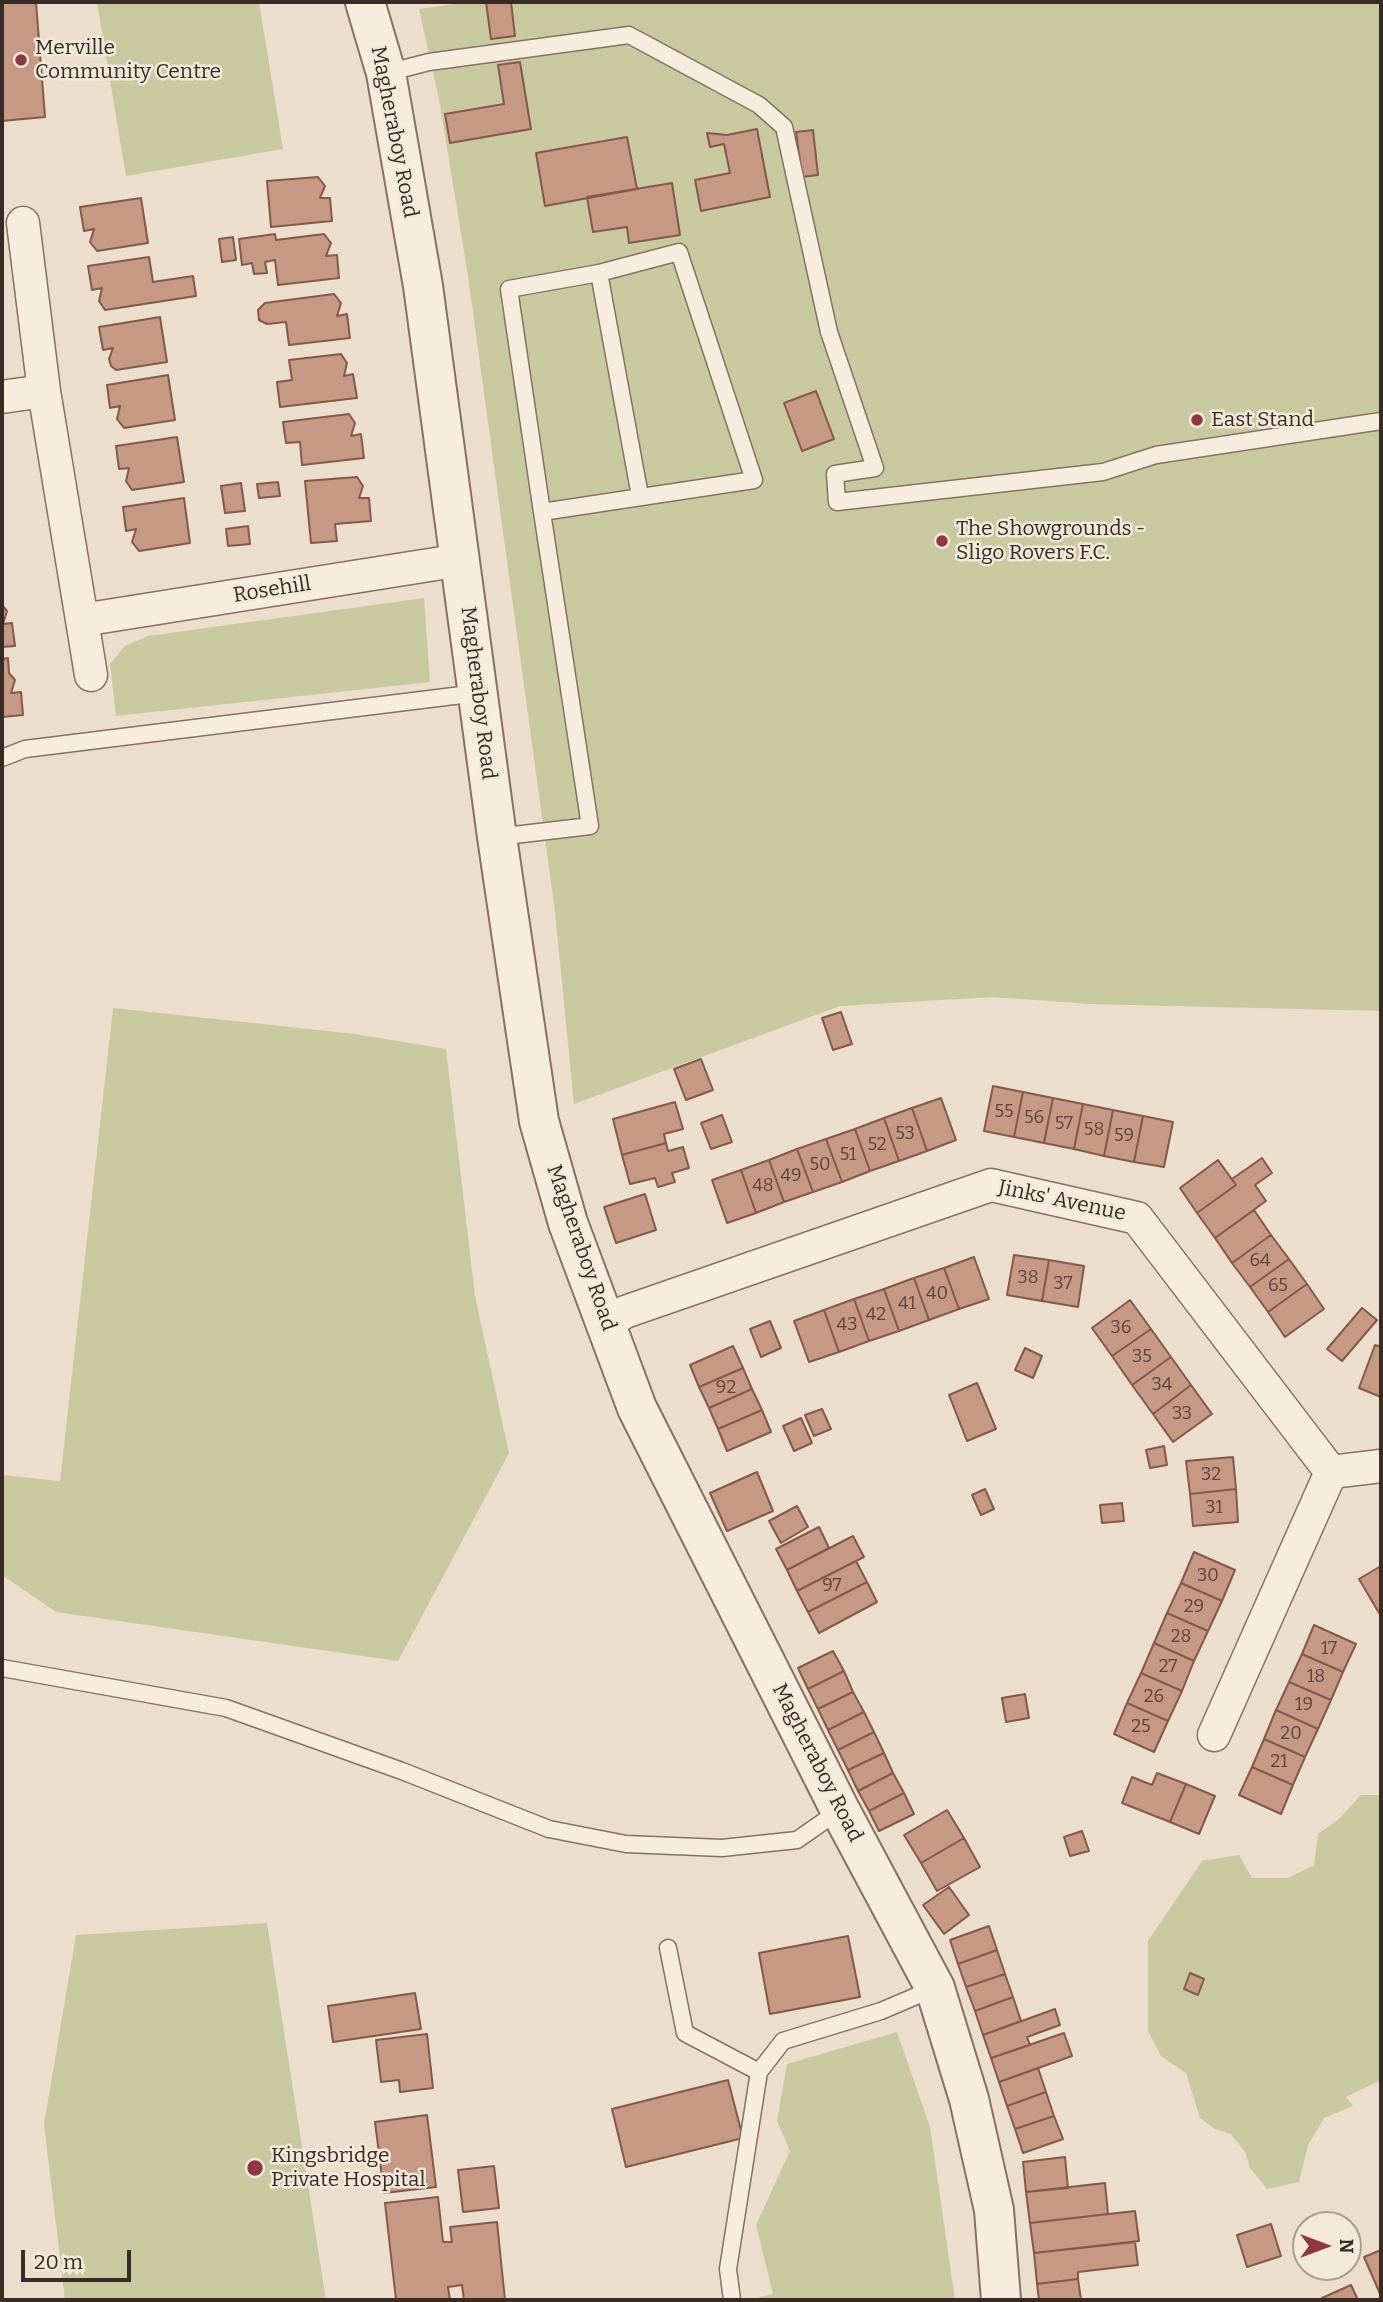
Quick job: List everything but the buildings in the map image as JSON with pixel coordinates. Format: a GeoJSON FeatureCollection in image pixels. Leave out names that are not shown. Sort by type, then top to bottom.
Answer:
{"type":"FeatureCollection","features":[{"type":"Feature","properties":{"kind":"street","name":"Magheraboy Road"},"geometry":{"type":"LineString","coordinates":[[365,2],[386,73],[423,286],[497,837],[539,1121],[568,1223],[637,1408],[841,1810],[935,1988],[969,2099],[994,2210],[1001,2300]]}},
{"type":"Feature","properties":{"kind":"street"},"geometry":{"type":"LineString","coordinates":[[23,223],[44,391],[91,675]]}},
{"type":"Feature","properties":{"kind":"street"},"geometry":{"type":"LineString","coordinates":[[2,397],[44,391]]}},
{"type":"Feature","properties":{"kind":"street","name":"Rosehill"},"geometry":{"type":"LineString","coordinates":[[82,620],[461,559]]}},
{"type":"Feature","properties":{"kind":"street","name":"Jinks' Avenue"},"geometry":{"type":"LineString","coordinates":[[606,1322],[625,1312],[955,1197],[991,1185],[1004,1187],[1137,1218],[1331,1472]]}},
{"type":"Feature","properties":{"kind":"street"},"geometry":{"type":"LineString","coordinates":[[1214,1735],[1331,1472],[1381,1466]]}},
{"type":"Feature","properties":{"kind":"lane"},"geometry":{"type":"LineString","coordinates":[[386,73],[429,62],[629,35],[759,105],[784,127],[829,332],[875,468],[835,474],[837,502],[1103,472],[1156,455],[1381,421]]}},
{"type":"Feature","properties":{"kind":"lane"},"geometry":{"type":"LineString","coordinates":[[497,837],[590,826],[542,512],[509,289],[599,273],[679,252],[754,480],[542,512]]}},
{"type":"Feature","properties":{"kind":"lane"},"geometry":{"type":"LineString","coordinates":[[599,273],[640,496]]}},
{"type":"Feature","properties":{"kind":"lane"},"geometry":{"type":"LineString","coordinates":[[2,758],[25,750],[478,693]]}},
{"type":"Feature","properties":{"kind":"lane"},"geometry":{"type":"LineString","coordinates":[[2,1668],[226,1708],[402,1771],[549,1829],[626,1844],[722,1848],[797,1840],[841,1810]]}},
{"type":"Feature","properties":{"kind":"lane"},"geometry":{"type":"LineString","coordinates":[[668,1948],[685,2033],[759,2072]]}},
{"type":"Feature","properties":{"kind":"lane"},"geometry":{"type":"LineString","coordinates":[[732,2300],[728,2269],[759,2072],[783,2041],[881,2011],[935,1988]]}},
{"type":"Feature","properties":{"kind":"green space"},"geometry":{"type":"Polygon","coordinates":[[[97,2],[259,2],[283,149],[126,176],[97,2]]]}},
{"type":"Feature","properties":{"kind":"green space","name":"The Showgrounds - Sligo Rovers F.C."},"geometry":{"type":"Polygon","coordinates":[[[471,2],[1381,2],[1381,1011],[1090,1004],[994,997],[840,1006],[574,1104],[555,912],[468,276],[439,99],[419,9],[471,2]]]}},
{"type":"Feature","properties":{"kind":"green space"},"geometry":{"type":"Polygon","coordinates":[[[424,598],[430,682],[116,716],[110,664],[125,646],[148,636],[424,598]]]}},
{"type":"Feature","properties":{"kind":"green space"},"geometry":{"type":"Polygon","coordinates":[[[113,1008],[355,1034],[446,1049],[475,1296],[509,1453],[398,1661],[56,1612],[2,1575],[2,1475],[60,1481],[113,1008]]]}},
{"type":"Feature","properties":{"kind":"green space"},"geometry":{"type":"Polygon","coordinates":[[[1361,1795],[1381,1795],[1381,2080],[1346,2097],[1353,2106],[1324,2118],[1308,2145],[1299,2182],[1267,2189],[1250,2168],[1245,2152],[1231,2134],[1215,2129],[1200,2118],[1186,2073],[1161,2056],[1148,2031],[1148,1941],[1202,1861],[1239,1855],[1252,1878],[1288,1878],[1314,1865],[1318,1834],[1339,1819],[1361,1795]]]}},
{"type":"Feature","properties":{"kind":"green space"},"geometry":{"type":"Polygon","coordinates":[[[267,1923],[326,2300],[65,2300],[44,2124],[76,1935],[267,1923]]]}},
{"type":"Feature","properties":{"kind":"green space"},"geometry":{"type":"Polygon","coordinates":[[[897,2032],[930,2127],[955,2300],[707,2300],[756,2298],[773,2294],[756,2225],[790,2151],[777,2121],[787,2064],[897,2032]]]}},
{"type":"Feature","properties":{"kind":"place","name":"Merville Community Centre"},"geometry":{"type":"Point","coordinates":[21,60]}},
{"type":"Feature","properties":{"kind":"place","name":"East Stand"},"geometry":{"type":"Point","coordinates":[1197,420]}},
{"type":"Feature","properties":{"kind":"place","name":"The Showgrounds - Sligo Rovers F.C."},"geometry":{"type":"Point","coordinates":[942,541]}},
{"type":"Feature","properties":{"kind":"place","name":"Kingsbridge Private Hospital"},"geometry":{"type":"Point","coordinates":[255,2168]}}]}
